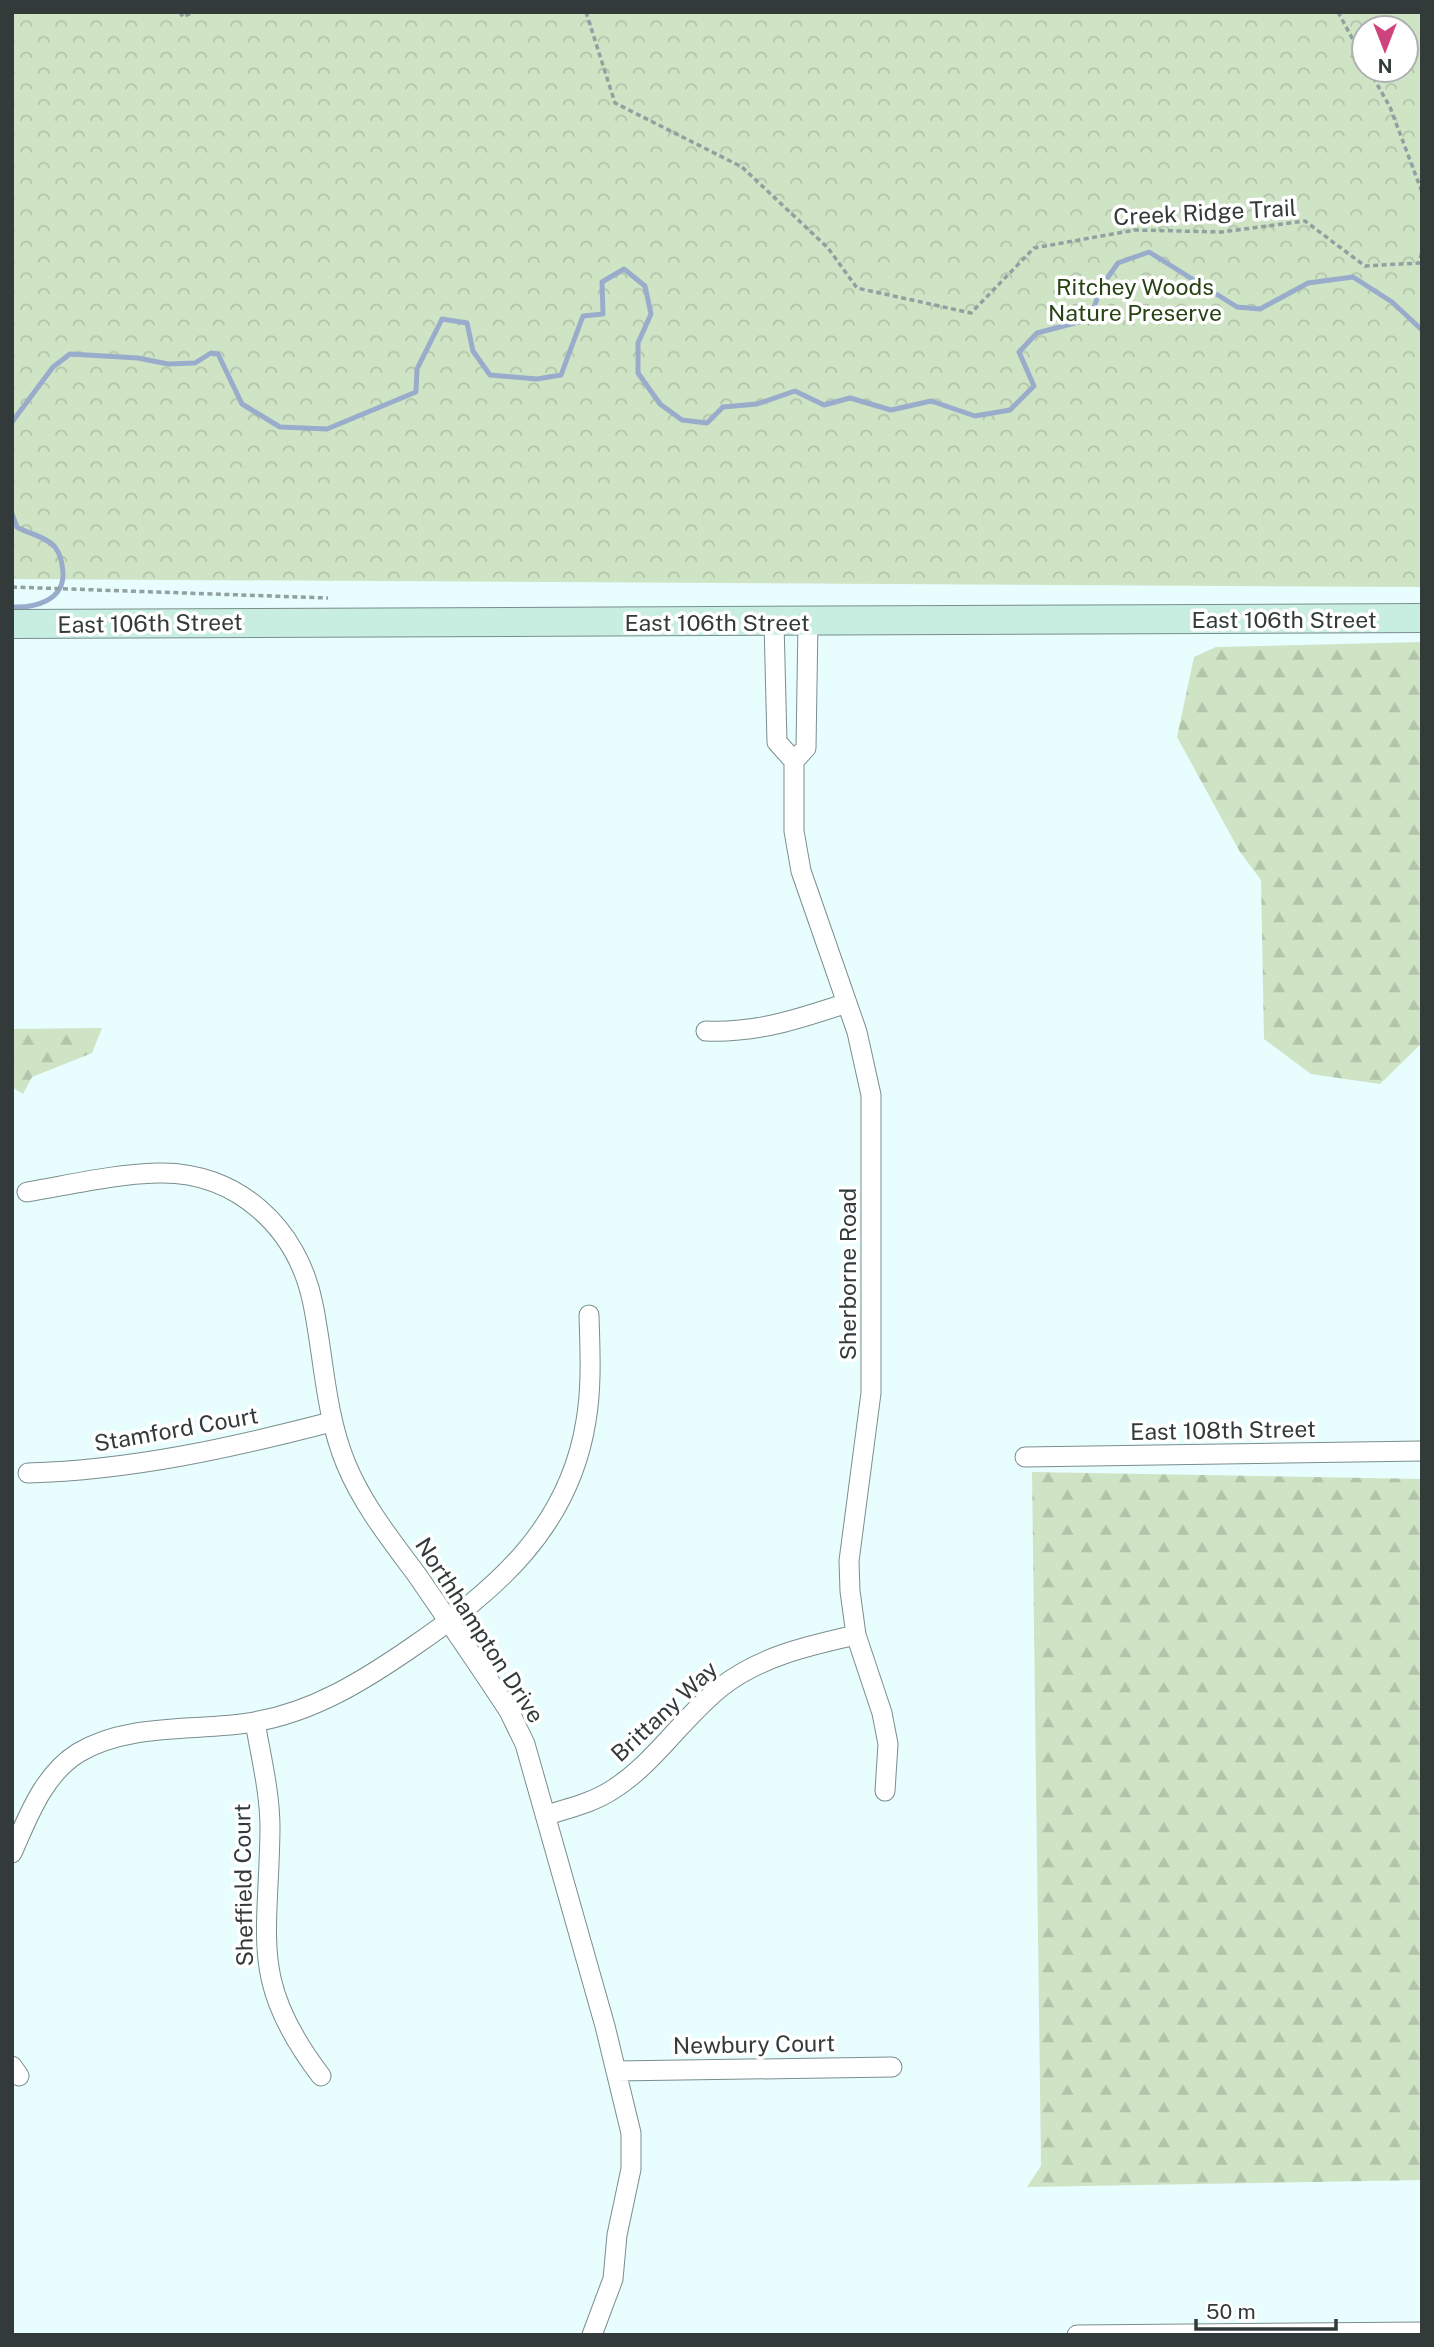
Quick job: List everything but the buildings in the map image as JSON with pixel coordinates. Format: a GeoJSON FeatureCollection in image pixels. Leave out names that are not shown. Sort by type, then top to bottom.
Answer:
{"type":"FeatureCollection","features":[{"type":"Feature","properties":{"kind":"main road","name":"East 106th Street"},"geometry":{"type":"LineString","coordinates":[[12,624],[1422,618]]}},
{"type":"Feature","properties":{"kind":"street","name":"Sherborne Road"},"geometry":{"type":"LineString","coordinates":[[808,621],[806,748],[794,761],[794,831],[799,862],[865,1057],[871,1095],[871,1393],[849,1561],[856,1635],[882,1713],[888,1744],[885,1791]]}},
{"type":"Feature","properties":{"kind":"street"},"geometry":{"type":"LineString","coordinates":[[774,622],[777,742],[794,761]]}},
{"type":"Feature","properties":{"kind":"street"},"geometry":{"type":"LineString","coordinates":[[706,1031],[770,1028],[847,1003]]}},
{"type":"Feature","properties":{"kind":"street","name":"Northhampton Drive"},"geometry":{"type":"LineString","coordinates":[[27,1192],[159,1173],[201,1178],[228,1188],[260,1208],[285,1234],[303,1267],[313,1303],[331,1422],[359,1491],[509,1711],[525,1744],[547,1815],[629,2121],[632,2154],[617,2235],[613,2279],[592,2335]]}},
{"type":"Feature","properties":{"kind":"street"},"geometry":{"type":"LineString","coordinates":[[12,1853],[43,1789],[64,1764],[89,1747],[121,1737],[256,1722],[315,1704],[346,1689],[450,1623],[513,1568],[561,1499],[586,1423],[590,1380],[589,1315]]}},
{"type":"Feature","properties":{"kind":"street","name":"Stamford Court"},"geometry":{"type":"LineString","coordinates":[[28,1472],[98,1469],[156,1462],[331,1422]]}},
{"type":"Feature","properties":{"kind":"street","name":"East 108th Street"},"geometry":{"type":"LineString","coordinates":[[1025,1457],[1422,1451]]}},
{"type":"Feature","properties":{"kind":"street","name":"Brittany Way"},"geometry":{"type":"LineString","coordinates":[[547,1815],[592,1801],[630,1778],[698,1708],[738,1676],[789,1651],[856,1635]]}},
{"type":"Feature","properties":{"kind":"street","name":"Sheffield Court"},"geometry":{"type":"LineString","coordinates":[[256,1722],[270,1825],[267,1967],[283,2018],[300,2049],[321,2076]]}},
{"type":"Feature","properties":{"kind":"street","name":"Newbury Court"},"geometry":{"type":"LineString","coordinates":[[616,2071],[892,2067]]}},
{"type":"Feature","properties":{"kind":"street"},"geometry":{"type":"LineString","coordinates":[[1077,2335],[1422,2332]]}},
{"type":"Feature","properties":{"kind":"path"},"geometry":{"type":"LineString","coordinates":[[180,12],[183,17],[193,12]]}},
{"type":"Feature","properties":{"kind":"path","name":"Creek Ridge Trail"},"geometry":{"type":"LineString","coordinates":[[586,12],[615,103],[742,167],[828,248],[856,288],[971,313],[1034,248],[1135,230],[1222,232],[1305,221],[1365,266],[1419,263],[1422,251]]}},
{"type":"Feature","properties":{"kind":"path"},"geometry":{"type":"LineString","coordinates":[[1204,12],[1214,12]]}},
{"type":"Feature","properties":{"kind":"path"},"geometry":{"type":"LineString","coordinates":[[1338,12],[1350,34]]}},
{"type":"Feature","properties":{"kind":"path"},"geometry":{"type":"LineString","coordinates":[[1377,84],[1390,107],[1422,192]]}},
{"type":"Feature","properties":{"kind":"path"},"geometry":{"type":"LineString","coordinates":[[12,587],[78,589]]}},
{"type":"Feature","properties":{"kind":"green space","name":"Ritchey Woods Nature Preserve"},"geometry":{"type":"Polygon","coordinates":[[[12,12],[1422,12],[1422,587],[12,579],[12,12]]]}},
{"type":"Feature","properties":{"kind":"green space"},"geometry":{"type":"Polygon","coordinates":[[[1422,642],[1422,1043],[1380,1084],[1311,1074],[1264,1039],[1261,880],[1240,852],[1177,737],[1194,657],[1216,647],[1422,642]]]}},
{"type":"Feature","properties":{"kind":"green space"},"geometry":{"type":"Polygon","coordinates":[[[102,1028],[92,1053],[32,1077],[23,1094],[12,1087],[12,1029],[102,1028]]]}},
{"type":"Feature","properties":{"kind":"green space"},"geometry":{"type":"Polygon","coordinates":[[[1032,1472],[1422,1479],[1422,2180],[1027,2187],[1041,2166],[1032,1472]]]}},
{"type":"Feature","properties":{"kind":"waterway"},"geometry":{"type":"LineString","coordinates":[[12,422],[53,367],[70,354],[138,358],[168,364],[195,363],[211,353],[218,354],[242,404],[280,427],[327,429],[416,392],[417,369],[442,319],[467,323],[473,351],[490,375],[537,379],[561,375],[583,316],[603,314],[602,282],[624,269],[645,286],[651,314],[638,343],[638,373],[660,404],[682,420],[707,423],[723,407],[757,404],[795,391],[824,405],[850,398],[891,410],[931,401],[975,416],[1010,410],[1034,386],[1019,352],[1037,333],[1090,319],[1101,287],[1118,263],[1149,252],[1237,307],[1260,309],[1308,283],[1353,277],[1392,302],[1422,330]]}},
{"type":"Feature","properties":{"kind":"waterway"},"geometry":{"type":"LineString","coordinates":[[12,514],[17,527],[55,547],[61,559],[63,573],[59,590],[54,596],[39,604],[12,607]]}}]}
